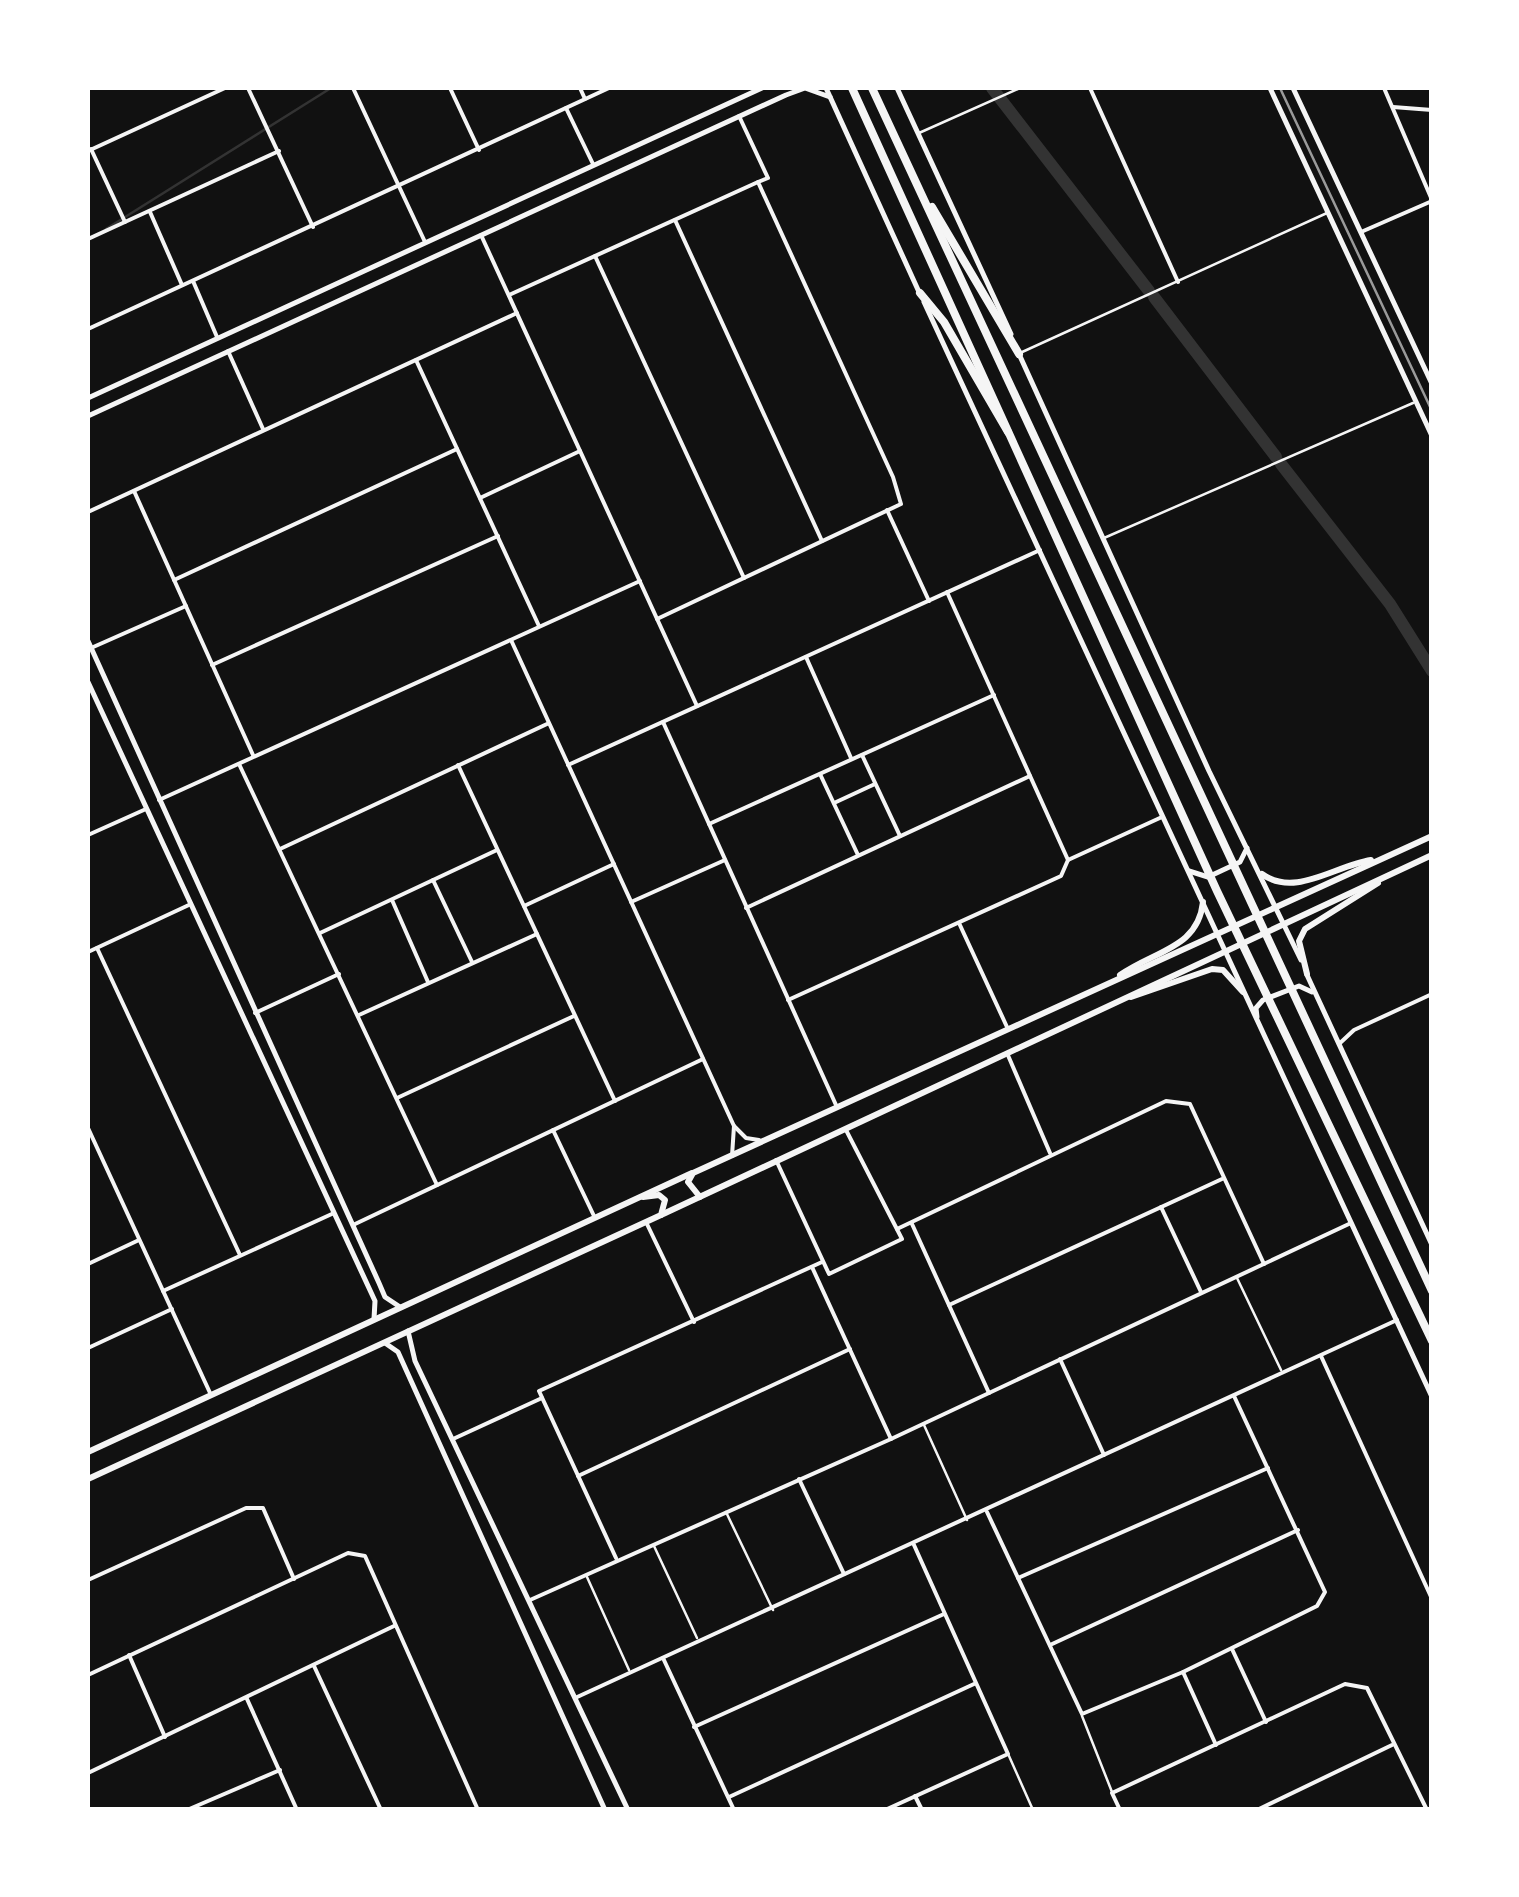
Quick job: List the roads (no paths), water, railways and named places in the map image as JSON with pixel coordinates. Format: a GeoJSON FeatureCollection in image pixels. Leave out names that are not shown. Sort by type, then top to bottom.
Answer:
{"type":"FeatureCollection","features":[{"type":"Feature","properties":{"kind":"highway"},"geometry":{"type":"LineString","coordinates":[[852,88],[1217,891],[1432,1341]]}},
{"type":"Feature","properties":{"kind":"highway"},"geometry":{"type":"LineString","coordinates":[[872,88],[1432,1291]]}},
{"type":"Feature","properties":{"kind":"highway"},"geometry":{"type":"LineString","coordinates":[[916,184],[1019,354]]}},
{"type":"Feature","properties":{"kind":"highway"},"geometry":{"type":"LineString","coordinates":[[920,294],[944,322],[1002,427],[1012,435]]}},
{"type":"Feature","properties":{"kind":"main road"},"geometry":{"type":"LineString","coordinates":[[88,1452],[1432,836]]}},
{"type":"Feature","properties":{"kind":"main road"},"geometry":{"type":"LineString","coordinates":[[88,1478],[1432,855]]}},
{"type":"Feature","properties":{"kind":"main road"},"geometry":{"type":"LineString","coordinates":[[1262,874],[1279,886],[1292,885],[1346,864],[1382,858]]}},
{"type":"Feature","properties":{"kind":"main road"},"geometry":{"type":"LineString","coordinates":[[1307,974],[1299,941],[1305,929],[1356,900],[1388,874]]}},
{"type":"Feature","properties":{"kind":"main road"},"geometry":{"type":"LineString","coordinates":[[1108,983],[1193,934],[1201,923],[1204,902]]}},
{"type":"Feature","properties":{"kind":"main road"},"geometry":{"type":"LineString","coordinates":[[1115,1001],[1212,969],[1224,970],[1243,992]]}},
{"type":"Feature","properties":{"kind":"main road"},"geometry":{"type":"LineString","coordinates":[[693,1173],[688,1182],[700,1197]]}},
{"type":"Feature","properties":{"kind":"main road"},"geometry":{"type":"LineString","coordinates":[[642,1196],[658,1195],[665,1200],[661,1215]]}},
{"type":"Feature","properties":{"kind":"street"},"geometry":{"type":"LineString","coordinates":[[125,222],[89,150],[225,88]]}},
{"type":"Feature","properties":{"kind":"street"},"geometry":{"type":"LineString","coordinates":[[248,88],[313,227]]}},
{"type":"Feature","properties":{"kind":"street"},"geometry":{"type":"LineString","coordinates":[[353,88],[425,242]]}},
{"type":"Feature","properties":{"kind":"street"},"geometry":{"type":"LineString","coordinates":[[450,88],[478,150]]}},
{"type":"Feature","properties":{"kind":"street"},"geometry":{"type":"LineString","coordinates":[[580,88],[586,99]]}},
{"type":"Feature","properties":{"kind":"street"},"geometry":{"type":"LineString","coordinates":[[88,329],[609,88]]}},
{"type":"Feature","properties":{"kind":"street"},"geometry":{"type":"LineString","coordinates":[[742,88],[746,95]]}},
{"type":"Feature","properties":{"kind":"street"},"geometry":{"type":"LineString","coordinates":[[88,398],[762,88]]}},
{"type":"Feature","properties":{"kind":"street"},"geometry":{"type":"LineString","coordinates":[[786,95],[792,88]]}},
{"type":"Feature","properties":{"kind":"street"},"geometry":{"type":"LineString","coordinates":[[88,416],[786,95],[806,88],[830,97]]}},
{"type":"Feature","properties":{"kind":"street"},"geometry":{"type":"LineString","coordinates":[[826,88],[1432,1397]]}},
{"type":"Feature","properties":{"kind":"street"},"geometry":{"type":"LineString","coordinates":[[897,88],[1431,1242]]}},
{"type":"Feature","properties":{"kind":"street"},"geometry":{"type":"LineString","coordinates":[[1090,88],[1178,282]]}},
{"type":"Feature","properties":{"kind":"street"},"geometry":{"type":"LineString","coordinates":[[1270,88],[1432,436]]}},
{"type":"Feature","properties":{"kind":"street"},"geometry":{"type":"LineString","coordinates":[[1293,88],[1432,384]]}},
{"type":"Feature","properties":{"kind":"street"},"geometry":{"type":"LineString","coordinates":[[1360,232],[1432,200],[1384,88]]}},
{"type":"Feature","properties":{"kind":"street"},"geometry":{"type":"LineString","coordinates":[[1393,107],[1432,110]]}},
{"type":"Feature","properties":{"kind":"street"},"geometry":{"type":"LineString","coordinates":[[566,108],[593,164]]}},
{"type":"Feature","properties":{"kind":"street"},"geometry":{"type":"LineString","coordinates":[[509,295],[768,178],[740,116]]}},
{"type":"Feature","properties":{"kind":"street"},"geometry":{"type":"LineString","coordinates":[[88,240],[278,151]]}},
{"type":"Feature","properties":{"kind":"street"},"geometry":{"type":"LineString","coordinates":[[658,619],[901,504],[902,496],[758,182]]}},
{"type":"Feature","properties":{"kind":"street"},"geometry":{"type":"LineString","coordinates":[[150,212],[182,286]]}},
{"type":"Feature","properties":{"kind":"street"},"geometry":{"type":"LineString","coordinates":[[675,220],[822,541]]}},
{"type":"Feature","properties":{"kind":"street"},"geometry":{"type":"LineString","coordinates":[[472,221],[698,706]]}},
{"type":"Feature","properties":{"kind":"street"},"geometry":{"type":"LineString","coordinates":[[596,256],[744,578]]}},
{"type":"Feature","properties":{"kind":"street"},"geometry":{"type":"LineString","coordinates":[[193,281],[218,338]]}},
{"type":"Feature","properties":{"kind":"street"},"geometry":{"type":"LineString","coordinates":[[88,512],[517,313]]}},
{"type":"Feature","properties":{"kind":"street"},"geometry":{"type":"LineString","coordinates":[[228,351],[264,430]]}},
{"type":"Feature","properties":{"kind":"street"},"geometry":{"type":"LineString","coordinates":[[416,360],[540,626]]}},
{"type":"Feature","properties":{"kind":"street"},"geometry":{"type":"LineString","coordinates":[[135,376],[140,392]]}},
{"type":"Feature","properties":{"kind":"street"},"geometry":{"type":"LineString","coordinates":[[174,580],[457,449]]}},
{"type":"Feature","properties":{"kind":"street"},"geometry":{"type":"LineString","coordinates":[[480,498],[580,451]]}},
{"type":"Feature","properties":{"kind":"street"},"geometry":{"type":"LineString","coordinates":[[134,491],[254,757]]}},
{"type":"Feature","properties":{"kind":"street"},"geometry":{"type":"LineString","coordinates":[[887,510],[929,601]]}},
{"type":"Feature","properties":{"kind":"street"},"geometry":{"type":"LineString","coordinates":[[212,665],[498,536]]}},
{"type":"Feature","properties":{"kind":"street"},"geometry":{"type":"LineString","coordinates":[[568,765],[1040,550]]}},
{"type":"Feature","properties":{"kind":"street"},"geometry":{"type":"LineString","coordinates":[[159,800],[640,580]]}},
{"type":"Feature","properties":{"kind":"street"},"geometry":{"type":"LineString","coordinates":[[947,592],[1068,860]]}},
{"type":"Feature","properties":{"kind":"street"},"geometry":{"type":"LineString","coordinates":[[186,606],[89,644],[376,1278],[386,1296],[400,1307]]}},
{"type":"Feature","properties":{"kind":"street"},"geometry":{"type":"LineString","coordinates":[[510,640],[734,1126],[746,1138],[763,1140]]}},
{"type":"Feature","properties":{"kind":"street"},"geometry":{"type":"LineString","coordinates":[[806,657],[852,760]]}},
{"type":"Feature","properties":{"kind":"street"},"geometry":{"type":"LineString","coordinates":[[88,682],[376,1301],[374,1319]]}},
{"type":"Feature","properties":{"kind":"street"},"geometry":{"type":"LineString","coordinates":[[709,824],[994,695]]}},
{"type":"Feature","properties":{"kind":"street"},"geometry":{"type":"LineString","coordinates":[[100,708],[114,703]]}},
{"type":"Feature","properties":{"kind":"street"},"geometry":{"type":"LineString","coordinates":[[663,722],[836,1107]]}},
{"type":"Feature","properties":{"kind":"street"},"geometry":{"type":"LineString","coordinates":[[280,849],[549,723]]}},
{"type":"Feature","properties":{"kind":"street"},"geometry":{"type":"LineString","coordinates":[[862,755],[900,836]]}},
{"type":"Feature","properties":{"kind":"street"},"geometry":{"type":"LineString","coordinates":[[239,764],[437,1185]]}},
{"type":"Feature","properties":{"kind":"street"},"geometry":{"type":"LineString","coordinates":[[458,765],[614,1100]]}},
{"type":"Feature","properties":{"kind":"street"},"geometry":{"type":"LineString","coordinates":[[820,774],[858,856]]}},
{"type":"Feature","properties":{"kind":"street"},"geometry":{"type":"LineString","coordinates":[[746,908],[1030,776]]}},
{"type":"Feature","properties":{"kind":"street"},"geometry":{"type":"LineString","coordinates":[[834,804],[876,784]]}},
{"type":"Feature","properties":{"kind":"street"},"geometry":{"type":"LineString","coordinates":[[88,834],[146,808]]}},
{"type":"Feature","properties":{"kind":"street"},"geometry":{"type":"LineString","coordinates":[[788,1000],[1062,876],[1068,860],[1164,816]]}},
{"type":"Feature","properties":{"kind":"street"},"geometry":{"type":"LineString","coordinates":[[1189,871],[1208,877],[1240,862],[1247,848]]}},
{"type":"Feature","properties":{"kind":"street"},"geometry":{"type":"LineString","coordinates":[[320,933],[498,850]]}},
{"type":"Feature","properties":{"kind":"street"},"geometry":{"type":"LineString","coordinates":[[631,902],[725,860]]}},
{"type":"Feature","properties":{"kind":"street"},"geometry":{"type":"LineString","coordinates":[[524,906],[614,864]]}},
{"type":"Feature","properties":{"kind":"street"},"geometry":{"type":"LineString","coordinates":[[434,880],[473,963]]}},
{"type":"Feature","properties":{"kind":"street"},"geometry":{"type":"LineString","coordinates":[[392,900],[429,983]]}},
{"type":"Feature","properties":{"kind":"street"},"geometry":{"type":"LineString","coordinates":[[88,952],[190,904]]}},
{"type":"Feature","properties":{"kind":"street"},"geometry":{"type":"LineString","coordinates":[[959,923],[1008,1028]]}},
{"type":"Feature","properties":{"kind":"street"},"geometry":{"type":"LineString","coordinates":[[359,1014],[537,934]]}},
{"type":"Feature","properties":{"kind":"street"},"geometry":{"type":"LineString","coordinates":[[97,948],[240,1255]]}},
{"type":"Feature","properties":{"kind":"street"},"geometry":{"type":"LineString","coordinates":[[254,1013],[339,974]]}},
{"type":"Feature","properties":{"kind":"street"},"geometry":{"type":"LineString","coordinates":[[1258,1026],[1256,1008],[1264,1000],[1298,986],[1318,998]]}},
{"type":"Feature","properties":{"kind":"street"},"geometry":{"type":"LineString","coordinates":[[1338,1044],[1354,1030],[1432,994]]}},
{"type":"Feature","properties":{"kind":"street"},"geometry":{"type":"LineString","coordinates":[[397,1098],[575,1016]]}},
{"type":"Feature","properties":{"kind":"street"},"geometry":{"type":"LineString","coordinates":[[1007,1052],[1050,1153]]}},
{"type":"Feature","properties":{"kind":"street"},"geometry":{"type":"LineString","coordinates":[[353,1225],[703,1058]]}},
{"type":"Feature","properties":{"kind":"street"},"geometry":{"type":"LineString","coordinates":[[897,1229],[1166,1101],[1190,1104],[1264,1264]]}},
{"type":"Feature","properties":{"kind":"street"},"geometry":{"type":"LineString","coordinates":[[732,1156],[734,1126]]}},
{"type":"Feature","properties":{"kind":"street"},"geometry":{"type":"LineString","coordinates":[[88,1128],[212,1395]]}},
{"type":"Feature","properties":{"kind":"street"},"geometry":{"type":"LineString","coordinates":[[776,1160],[829,1274],[902,1239],[845,1128]]}},
{"type":"Feature","properties":{"kind":"street"},"geometry":{"type":"LineString","coordinates":[[553,1130],[595,1218]]}},
{"type":"Feature","properties":{"kind":"street"},"geometry":{"type":"LineString","coordinates":[[949,1305],[1223,1179]]}},
{"type":"Feature","properties":{"kind":"street"},"geometry":{"type":"LineString","coordinates":[[324,1193],[336,1188]]}},
{"type":"Feature","properties":{"kind":"street"},"geometry":{"type":"LineString","coordinates":[[1161,1207],[1200,1292]]}},
{"type":"Feature","properties":{"kind":"street"},"geometry":{"type":"LineString","coordinates":[[163,1290],[334,1212]]}},
{"type":"Feature","properties":{"kind":"street"},"geometry":{"type":"LineString","coordinates":[[646,1222],[694,1322]]}},
{"type":"Feature","properties":{"kind":"street"},"geometry":{"type":"LineString","coordinates":[[910,1222],[990,1392]]}},
{"type":"Feature","properties":{"kind":"street"},"geometry":{"type":"LineString","coordinates":[[530,1600],[891,1439],[1352,1223]]}},
{"type":"Feature","properties":{"kind":"street"},"geometry":{"type":"LineString","coordinates":[[88,1264],[139,1240]]}},
{"type":"Feature","properties":{"kind":"street"},"geometry":{"type":"LineString","coordinates":[[617,1560],[539,1391],[822,1262]]}},
{"type":"Feature","properties":{"kind":"street"},"geometry":{"type":"LineString","coordinates":[[812,1267],[891,1439]]}},
{"type":"Feature","properties":{"kind":"street"},"geometry":{"type":"LineString","coordinates":[[367,1283],[373,1287],[376,1278]]}},
{"type":"Feature","properties":{"kind":"street"},"geometry":{"type":"LineString","coordinates":[[88,1348],[172,1309]]}},
{"type":"Feature","properties":{"kind":"street"},"geometry":{"type":"LineString","coordinates":[[575,1698],[1397,1320]]}},
{"type":"Feature","properties":{"kind":"street"},"geometry":{"type":"LineString","coordinates":[[408,1330],[416,1361],[628,1810]]}},
{"type":"Feature","properties":{"kind":"street"},"geometry":{"type":"LineString","coordinates":[[382,1342],[396,1349],[405,1366],[605,1810]]}},
{"type":"Feature","properties":{"kind":"street"},"geometry":{"type":"LineString","coordinates":[[578,1476],[850,1349]]}},
{"type":"Feature","properties":{"kind":"street"},"geometry":{"type":"LineString","coordinates":[[1321,1356],[1432,1599]]}},
{"type":"Feature","properties":{"kind":"street"},"geometry":{"type":"LineString","coordinates":[[1060,1359],[1104,1456]]}},
{"type":"Feature","properties":{"kind":"street"},"geometry":{"type":"LineString","coordinates":[[405,1366],[416,1361]]}},
{"type":"Feature","properties":{"kind":"street"},"geometry":{"type":"LineString","coordinates":[[986,1512],[1082,1714],[1183,1672],[1318,1606],[1325,1592],[1234,1396]]}},
{"type":"Feature","properties":{"kind":"street"},"geometry":{"type":"LineString","coordinates":[[453,1438],[542,1398]]}},
{"type":"Feature","properties":{"kind":"street"},"geometry":{"type":"LineString","coordinates":[[1018,1578],[1268,1468]]}},
{"type":"Feature","properties":{"kind":"street"},"geometry":{"type":"LineString","coordinates":[[800,1479],[844,1575]]}},
{"type":"Feature","properties":{"kind":"street"},"geometry":{"type":"LineString","coordinates":[[88,1580],[246,1508],[263,1508],[294,1579]]}},
{"type":"Feature","properties":{"kind":"street"},"geometry":{"type":"LineString","coordinates":[[1050,1645],[1298,1530]]}},
{"type":"Feature","properties":{"kind":"street"},"geometry":{"type":"LineString","coordinates":[[885,1810],[1008,1754],[914,1545]]}},
{"type":"Feature","properties":{"kind":"street"},"geometry":{"type":"LineString","coordinates":[[88,1674],[348,1553],[365,1556],[478,1810]]}},
{"type":"Feature","properties":{"kind":"street"},"geometry":{"type":"LineString","coordinates":[[694,1727],[944,1614]]}},
{"type":"Feature","properties":{"kind":"street"},"geometry":{"type":"LineString","coordinates":[[88,1773],[394,1626]]}},
{"type":"Feature","properties":{"kind":"street"},"geometry":{"type":"LineString","coordinates":[[1232,1649],[1266,1723]]}},
{"type":"Feature","properties":{"kind":"street"},"geometry":{"type":"LineString","coordinates":[[129,1655],[165,1736]]}},
{"type":"Feature","properties":{"kind":"street"},"geometry":{"type":"LineString","coordinates":[[662,1658],[734,1810]]}},
{"type":"Feature","properties":{"kind":"street"},"geometry":{"type":"LineString","coordinates":[[314,1666],[381,1810]]}},
{"type":"Feature","properties":{"kind":"street"},"geometry":{"type":"LineString","coordinates":[[1183,1672],[1216,1745]]}},
{"type":"Feature","properties":{"kind":"street"},"geometry":{"type":"LineString","coordinates":[[728,1797],[975,1684]]}},
{"type":"Feature","properties":{"kind":"street"},"geometry":{"type":"LineString","coordinates":[[1120,1810],[1112,1793],[1345,1684],[1367,1688],[1392,1746],[1427,1810]]}},
{"type":"Feature","properties":{"kind":"street"},"geometry":{"type":"LineString","coordinates":[[247,1698],[298,1810]]}},
{"type":"Feature","properties":{"kind":"street"},"geometry":{"type":"LineString","coordinates":[[1257,1810],[1392,1746]]}},
{"type":"Feature","properties":{"kind":"street"},"geometry":{"type":"LineString","coordinates":[[187,1810],[280,1770]]}},
{"type":"Feature","properties":{"kind":"street"},"geometry":{"type":"LineString","coordinates":[[916,1796],[922,1810]]}},
{"type":"Feature","properties":{"kind":"lane"},"geometry":{"type":"LineString","coordinates":[[918,134],[1020,88]]}},
{"type":"Feature","properties":{"kind":"lane"},"geometry":{"type":"LineString","coordinates":[[1019,354],[1328,212]]}},
{"type":"Feature","properties":{"kind":"lane"},"geometry":{"type":"LineString","coordinates":[[1102,538],[1416,402]]}},
{"type":"Feature","properties":{"kind":"lane"},"geometry":{"type":"LineString","coordinates":[[1236,1277],[1282,1374]]}},
{"type":"Feature","properties":{"kind":"lane"},"geometry":{"type":"LineString","coordinates":[[923,1423],[967,1520]]}},
{"type":"Feature","properties":{"kind":"lane"},"geometry":{"type":"LineString","coordinates":[[726,1511],[773,1610]]}},
{"type":"Feature","properties":{"kind":"lane"},"geometry":{"type":"LineString","coordinates":[[654,1544],[698,1640]]}},
{"type":"Feature","properties":{"kind":"lane"},"geometry":{"type":"LineString","coordinates":[[587,1576],[630,1672]]}},
{"type":"Feature","properties":{"kind":"lane"},"geometry":{"type":"LineString","coordinates":[[1082,1714],[1112,1793]]}},
{"type":"Feature","properties":{"kind":"lane"},"geometry":{"type":"LineString","coordinates":[[1008,1754],[1033,1810]]}},
{"type":"Feature","properties":{"kind":"waterway"},"geometry":{"type":"LineString","coordinates":[[106,229],[331,88]]}},
{"type":"Feature","properties":{"kind":"waterway"},"geometry":{"type":"LineString","coordinates":[[992,88],[1149,291]]}},
{"type":"Feature","properties":{"kind":"waterway"},"geometry":{"type":"LineString","coordinates":[[1154,297],[1276,457]]}},
{"type":"Feature","properties":{"kind":"waterway"},"geometry":{"type":"LineString","coordinates":[[1281,464],[1390,604],[1432,671]]}},
{"type":"Feature","properties":{"kind":"railway"},"geometry":{"type":"LineString","coordinates":[[1280,88],[1432,411]]}}]}
